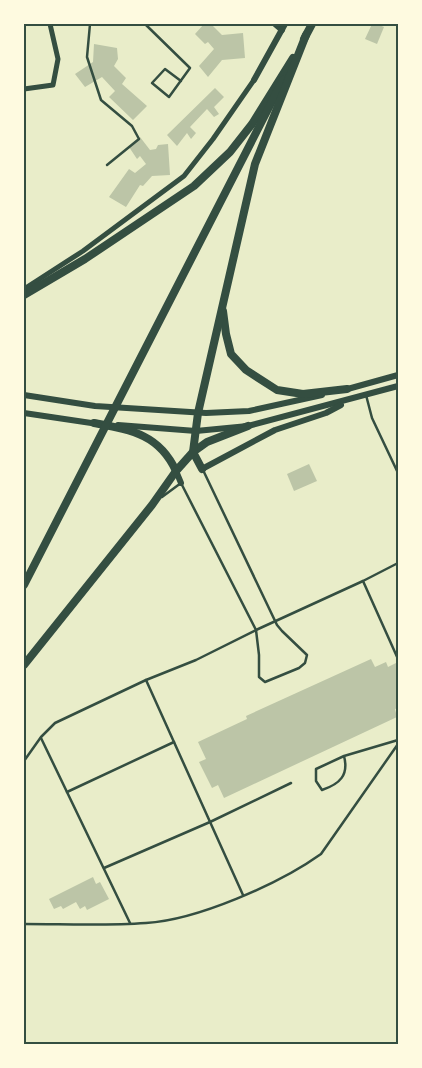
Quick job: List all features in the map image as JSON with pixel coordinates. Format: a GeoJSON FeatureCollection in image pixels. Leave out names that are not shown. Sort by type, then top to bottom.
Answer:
{"type":"FeatureCollection","features":[{"type":"Feature","properties":{"kind":"main road"},"geometry":{"type":"LineString","coordinates":[[24,585],[312,24]]}},
{"type":"Feature","properties":{"kind":"main road"},"geometry":{"type":"LineString","coordinates":[[202,469],[193,452],[198,413],[255,164],[306,35]]}},
{"type":"Feature","properties":{"kind":"main road"},"geometry":{"type":"LineString","coordinates":[[24,295],[85,259],[194,186],[230,152],[252,124],[300,48]]}},
{"type":"Feature","properties":{"kind":"main road"},"geometry":{"type":"LineString","coordinates":[[222,304],[231,354],[246,370],[277,390],[303,394],[347,390]]}},
{"type":"Feature","properties":{"kind":"main road"},"geometry":{"type":"LineString","coordinates":[[94,423],[126,429],[148,439],[170,457],[176,471]]}},
{"type":"Feature","properties":{"kind":"main road"},"geometry":{"type":"LineString","coordinates":[[24,665],[152,505],[176,471],[193,452],[207,442],[248,426]]}},
{"type":"Feature","properties":{"kind":"street"},"geometry":{"type":"LineString","coordinates":[[24,89],[53,85],[58,59],[50,24]]}},
{"type":"Feature","properties":{"kind":"street"},"geometry":{"type":"LineString","coordinates":[[24,289],[83,251],[184,176],[213,139],[254,80],[284,27],[276,24]]}},
{"type":"Feature","properties":{"kind":"street"},"geometry":{"type":"LineString","coordinates":[[24,395],[95,406],[198,413],[249,411],[347,390],[398,375]]}},
{"type":"Feature","properties":{"kind":"street"},"geometry":{"type":"LineString","coordinates":[[24,412],[94,423],[196,431],[248,426],[398,386]]}},
{"type":"Feature","properties":{"kind":"street"},"geometry":{"type":"LineString","coordinates":[[202,469],[275,430],[326,413],[351,400]]}},
{"type":"Feature","properties":{"kind":"street"},"geometry":{"type":"LineString","coordinates":[[176,471],[182,483]]}},
{"type":"Feature","properties":{"kind":"lane"},"geometry":{"type":"LineString","coordinates":[[90,24],[87,57],[101,100],[132,126],[139,139],[107,165]]}},
{"type":"Feature","properties":{"kind":"lane"},"geometry":{"type":"LineString","coordinates":[[145,24],[190,68],[181,81],[169,97],[152,83],[165,70],[181,81]]}},
{"type":"Feature","properties":{"kind":"lane"},"geometry":{"type":"LineString","coordinates":[[366,395],[372,418],[398,473]]}},
{"type":"Feature","properties":{"kind":"lane"},"geometry":{"type":"LineString","coordinates":[[152,505],[182,483],[256,630],[259,677],[265,682],[299,668],[305,663],[307,655],[282,631],[276,621],[202,469]]}},
{"type":"Feature","properties":{"kind":"lane"},"geometry":{"type":"LineString","coordinates":[[24,761],[41,737],[55,723],[146,680],[196,660],[256,630],[364,581],[398,563]]}},
{"type":"Feature","properties":{"kind":"lane"},"geometry":{"type":"LineString","coordinates":[[364,581],[398,659]]}},
{"type":"Feature","properties":{"kind":"lane"},"geometry":{"type":"LineString","coordinates":[[146,680],[243,895]]}},
{"type":"Feature","properties":{"kind":"lane"},"geometry":{"type":"LineString","coordinates":[[41,737],[130,923]]}},
{"type":"Feature","properties":{"kind":"lane"},"geometry":{"type":"LineString","coordinates":[[344,756],[347,767],[342,778],[332,787],[322,790],[316,781],[316,768],[344,756],[398,740]]}},
{"type":"Feature","properties":{"kind":"lane"},"geometry":{"type":"LineString","coordinates":[[67,792],[174,742]]}},
{"type":"Feature","properties":{"kind":"lane"},"geometry":{"type":"LineString","coordinates":[[24,924],[146,923],[184,916],[200,912],[243,895],[304,866],[321,854],[398,744]]}},
{"type":"Feature","properties":{"kind":"lane"},"geometry":{"type":"LineString","coordinates":[[104,868],[210,822],[291,783]]}},
{"type":"Feature","properties":{"kind":"building"},"geometry":{"type":"Polygon","coordinates":[[[204,24],[211,24],[222,35],[243,33],[245,58],[222,60],[208,77],[199,66],[214,49],[208,42],[205,44],[195,34],[204,24]]]}},
{"type":"Feature","properties":{"kind":"building"},"geometry":{"type":"Polygon","coordinates":[[[372,24],[384,27],[377,44],[365,39],[372,24]]]}},
{"type":"Feature","properties":{"kind":"building"},"geometry":{"type":"Polygon","coordinates":[[[94,44],[117,48],[118,59],[114,66],[126,78],[122,84],[147,106],[133,120],[109,97],[115,91],[102,77],[85,87],[75,74],[93,62],[94,44]]]}},
{"type":"Feature","properties":{"kind":"building"},"geometry":{"type":"Polygon","coordinates":[[[215,88],[224,97],[214,107],[219,114],[214,117],[207,109],[190,127],[196,133],[191,139],[187,133],[177,146],[167,135],[215,88]]]}},
{"type":"Feature","properties":{"kind":"building"},"geometry":{"type":"Polygon","coordinates":[[[140,137],[150,150],[156,149],[158,145],[168,144],[170,175],[152,176],[143,186],[140,185],[126,207],[109,197],[129,169],[135,173],[146,164],[140,156],[137,159],[129,147],[140,137]]]}},
{"type":"Feature","properties":{"kind":"building"},"geometry":{"type":"Polygon","coordinates":[[[309,464],[317,481],[294,491],[287,474],[309,464]]]}},
{"type":"Feature","properties":{"kind":"building"},"geometry":{"type":"Polygon","coordinates":[[[371,659],[375,667],[386,662],[388,667],[396,663],[398,667],[398,708],[395,709],[397,717],[224,798],[218,785],[212,788],[199,762],[206,759],[198,742],[247,719],[246,716],[371,659]]]}},
{"type":"Feature","properties":{"kind":"building"},"geometry":{"type":"Polygon","coordinates":[[[93,877],[96,884],[100,882],[109,899],[87,910],[85,906],[80,909],[76,902],[63,909],[61,906],[54,909],[49,899],[93,877]]]}}]}
